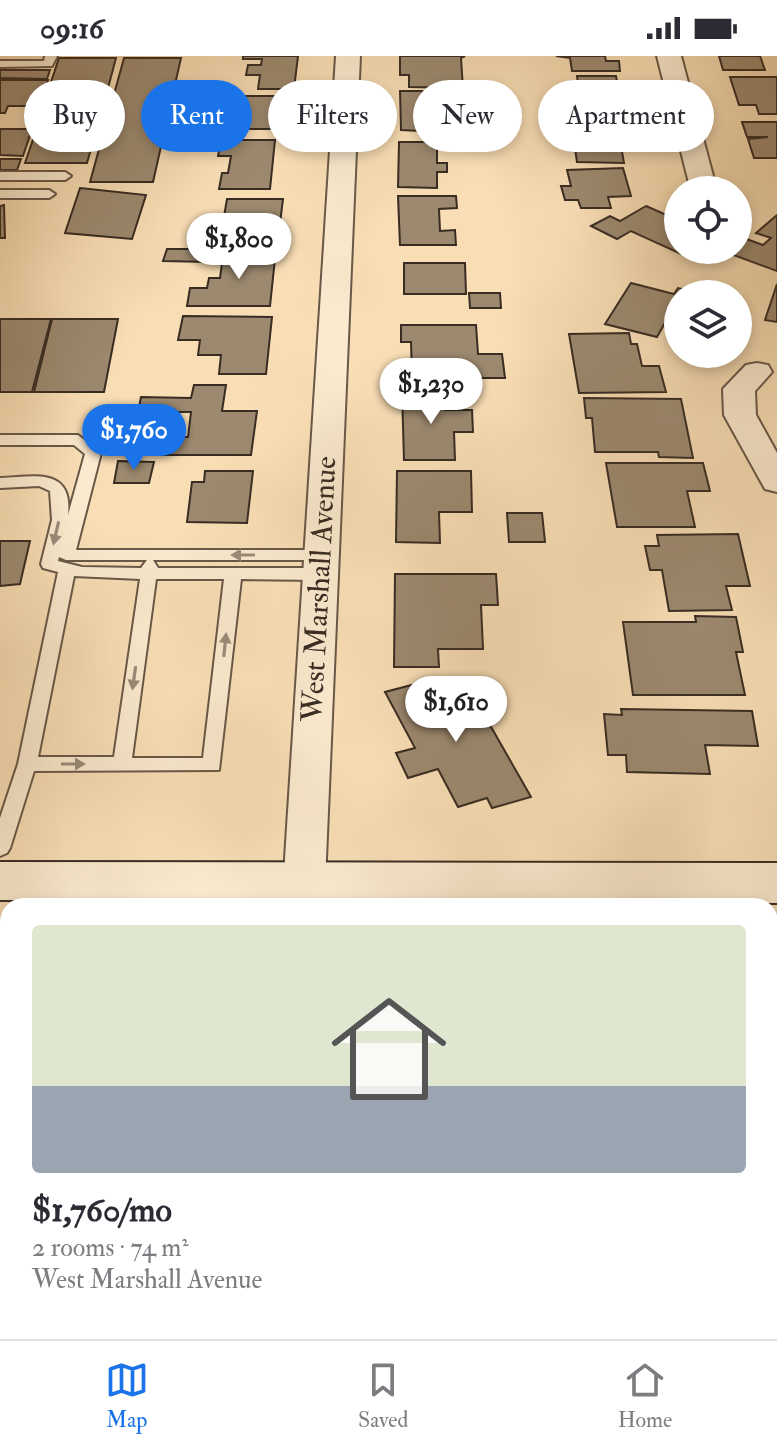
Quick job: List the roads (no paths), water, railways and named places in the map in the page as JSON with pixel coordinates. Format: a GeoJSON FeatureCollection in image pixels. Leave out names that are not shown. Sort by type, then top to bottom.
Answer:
{"type":"FeatureCollection","features":[{"type":"Feature","properties":{"kind":"main road"},"geometry":{"type":"LineString","coordinates":[[0,881],[303,894],[777,883]]}},
{"type":"Feature","properties":{"kind":"street","name":"West Marshall Avenue"},"geometry":{"type":"LineString","coordinates":[[303,894],[348,56]]}},
{"type":"Feature","properties":{"kind":"street"},"geometry":{"type":"LineString","coordinates":[[669,56],[700,176]]}},
{"type":"Feature","properties":{"kind":"street"},"geometry":{"type":"LineString","coordinates":[[757,372],[739,389],[740,415],[777,482]]}},
{"type":"Feature","properties":{"kind":"lane"},"geometry":{"type":"LineString","coordinates":[[0,64],[48,64],[51,56]]}},
{"type":"Feature","properties":{"kind":"lane"},"geometry":{"type":"LineString","coordinates":[[0,176],[65,176]]}},
{"type":"Feature","properties":{"kind":"lane"},"geometry":{"type":"LineString","coordinates":[[0,194],[49,194]]}},
{"type":"Feature","properties":{"kind":"lane"},"geometry":{"type":"LineString","coordinates":[[0,440],[78,440],[93,453],[66,555],[233,574],[320,565]]}},
{"type":"Feature","properties":{"kind":"lane"},"geometry":{"type":"LineString","coordinates":[[0,483],[50,483],[59,490],[63,501],[49,564],[82,573],[150,564],[320,565]]}},
{"type":"Feature","properties":{"kind":"lane"},"geometry":{"type":"LineString","coordinates":[[122,764],[150,564]]}},
{"type":"Feature","properties":{"kind":"lane"},"geometry":{"type":"LineString","coordinates":[[0,848],[27,764],[67,569]]}},
{"type":"Feature","properties":{"kind":"lane"},"geometry":{"type":"LineString","coordinates":[[27,764],[212,765],[233,574]]}}]}
